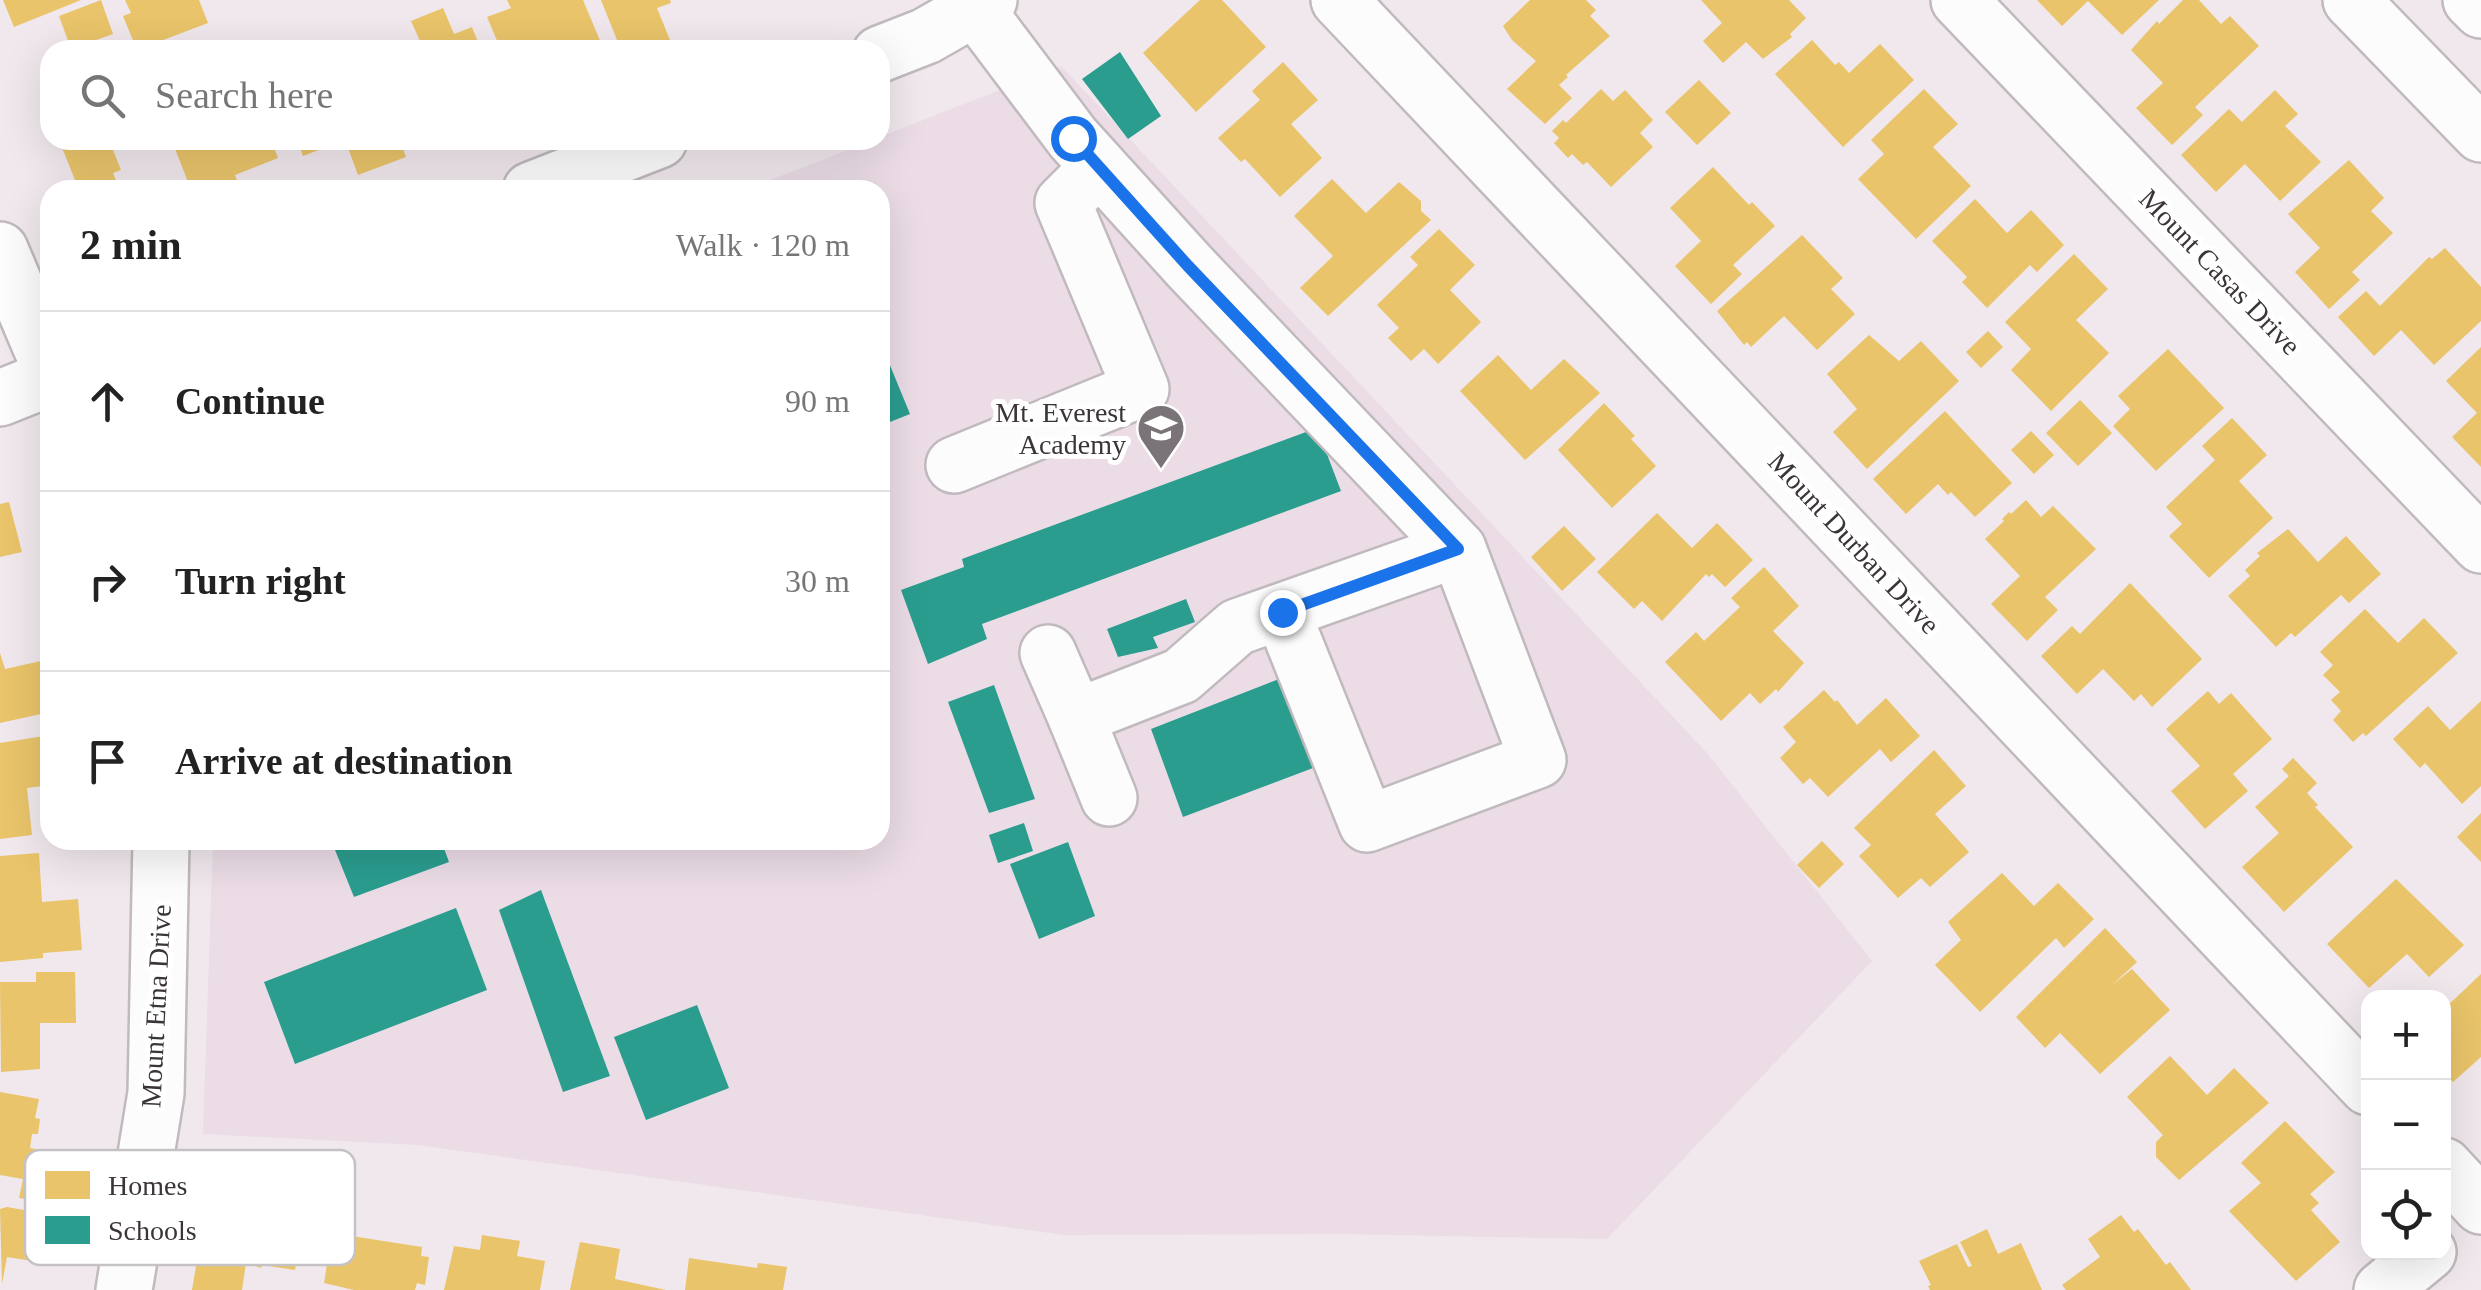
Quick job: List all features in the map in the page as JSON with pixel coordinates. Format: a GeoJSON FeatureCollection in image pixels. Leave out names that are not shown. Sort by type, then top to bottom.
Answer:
{"type":"FeatureCollection","features":[{"type":"Feature","properties":{"kind":"street","name":"Mount Durban Drive"},"geometry":{"type":"LineString","coordinates":[[1339,0],[2361,1080]]}},
{"type":"Feature","properties":{"kind":"street","name":"Mount Casas Drive"},"geometry":{"type":"LineString","coordinates":[[1959,0],[2481,545]]}},
{"type":"Feature","properties":{"kind":"street"},"geometry":{"type":"LineString","coordinates":[[2351,0],[2481,134]]}},
{"type":"Feature","properties":{"kind":"street"},"geometry":{"type":"LineString","coordinates":[[2471,0],[2481,10]]}},
{"type":"Feature","properties":{"kind":"street"},"geometry":{"type":"LineString","coordinates":[[890,50],[926,36],[982,4],[1073,138],[1188,266],[1458,549],[1538,760],[1366,824],[1282,612]]}},
{"type":"Feature","properties":{"kind":"street"},"geometry":{"type":"LineString","coordinates":[[557,180],[634,150]]}},
{"type":"Feature","properties":{"kind":"street"},"geometry":{"type":"LineString","coordinates":[[954,465],[1141,388],[1063,203],[1099,167]]}},
{"type":"Feature","properties":{"kind":"street"},"geometry":{"type":"LineString","coordinates":[[0,250],[40,344]]}},
{"type":"Feature","properties":{"kind":"street"},"geometry":{"type":"LineString","coordinates":[[0,398],[40,382]]}},
{"type":"Feature","properties":{"kind":"street"},"geometry":{"type":"LineString","coordinates":[[1076,717],[1181,676],[1237,628],[1458,549]]}},
{"type":"Feature","properties":{"kind":"street"},"geometry":{"type":"LineString","coordinates":[[1048,653],[1108,798]]}},
{"type":"Feature","properties":{"kind":"street","name":"Mount Etna Drive"},"geometry":{"type":"LineString","coordinates":[[147,1150],[156,1093],[161,850]]}},
{"type":"Feature","properties":{"kind":"street"},"geometry":{"type":"LineString","coordinates":[[2448,1170],[2481,1208],[2451,1234]]}},
{"type":"Feature","properties":{"kind":"street"},"geometry":{"type":"LineString","coordinates":[[2382,1290],[2418,1260]]}},
{"type":"Feature","properties":{"kind":"street","name":"Mount Etna Drive"},"geometry":{"type":"LineString","coordinates":[[124,1290],[128,1265]]}},
{"type":"Feature","properties":{"kind":"shaded area","name":"Mt. Everest Academy"},"geometry":{"type":"Polygon","coordinates":[[[1061,66],[1707,753],[1872,961],[1607,1239],[1341,1234],[1064,1235],[418,1145],[203,1134],[213,850],[890,850],[890,180],[771,180],[847,150],[890,150],[890,133],[1061,66]]]}},
{"type":"Feature","properties":{"kind":"building: Homes"},"geometry":{"type":"Polygon","coordinates":[[[3,0],[81,0],[14,27],[3,0]]]}},
{"type":"Feature","properties":{"kind":"building: Homes"},"geometry":{"type":"Polygon","coordinates":[[[101,0],[113,34],[96,40],[68,40],[59,16],[101,0]]]}},
{"type":"Feature","properties":{"kind":"building: Homes"},"geometry":{"type":"Polygon","coordinates":[[[125,0],[199,0],[208,23],[163,40],[133,40],[123,16],[131,13],[125,0]]]}},
{"type":"Feature","properties":{"kind":"building: Homes"},"geometry":{"type":"Polygon","coordinates":[[[507,0],[583,0],[600,40],[497,40],[487,17],[511,8],[507,0]]]}},
{"type":"Feature","properties":{"kind":"building: Homes"},"geometry":{"type":"Polygon","coordinates":[[[601,0],[670,0],[671,3],[657,8],[670,40],[617,40],[601,0]]]}},
{"type":"Feature","properties":{"kind":"building: Homes"},"geometry":{"type":"Polygon","coordinates":[[[1200,0],[1222,0],[1266,47],[1196,112],[1143,53],[1200,0]]]}},
{"type":"Feature","properties":{"kind":"building: Homes"},"geometry":{"type":"Polygon","coordinates":[[[1530,0],[1586,0],[1596,10],[1590,16],[1610,36],[1566,75],[1559,85],[1572,98],[1545,124],[1507,89],[1536,61],[1512,40],[1503,26],[1530,0]]]}},
{"type":"Feature","properties":{"kind":"building: Homes"},"geometry":{"type":"Polygon","coordinates":[[[1701,0],[1789,0],[1806,18],[1790,34],[1792,37],[1763,59],[1746,42],[1723,63],[1703,41],[1722,23],[1701,0]]]}},
{"type":"Feature","properties":{"kind":"building: Homes"},"geometry":{"type":"Polygon","coordinates":[[[2037,0],[2159,0],[2122,35],[2088,1],[2062,26],[2037,0]]]}},
{"type":"Feature","properties":{"kind":"building: Homes"},"geometry":{"type":"Polygon","coordinates":[[[2183,0],[2199,0],[2221,24],[2230,16],[2259,46],[2195,107],[2203,115],[2172,145],[2136,108],[2163,83],[2131,50],[2183,0]]]}},
{"type":"Feature","properties":{"kind":"building: Homes"},"geometry":{"type":"Polygon","coordinates":[[[443,8],[454,34],[472,27],[477,40],[420,40],[411,21],[443,8]]]}},
{"type":"Feature","properties":{"kind":"building: Homes"},"geometry":{"type":"Polygon","coordinates":[[[1812,40],[1835,65],[1839,62],[1849,73],[1880,44],[1914,80],[1843,147],[1775,74],[1812,40]]]}},
{"type":"Feature","properties":{"kind":"building: Homes"},"geometry":{"type":"Polygon","coordinates":[[[1283,62],[1318,100],[1291,124],[1322,158],[1280,197],[1245,159],[1241,162],[1218,138],[1260,100],[1252,91],[1283,62]]]}},
{"type":"Feature","properties":{"kind":"building: Homes"},"geometry":{"type":"Polygon","coordinates":[[[1699,80],[1731,113],[1697,145],[1665,112],[1699,80]]]}},
{"type":"Feature","properties":{"kind":"building: Homes"},"geometry":{"type":"Polygon","coordinates":[[[1601,89],[1613,101],[1625,90],[1653,120],[1640,133],[1653,147],[1611,187],[1587,162],[1583,165],[1572,154],[1568,158],[1554,143],[1559,138],[1552,131],[1563,120],[1566,123],[1601,89]]]}},
{"type":"Feature","properties":{"kind":"building: Homes"},"geometry":{"type":"Polygon","coordinates":[[[1924,89],[1958,124],[1933,147],[1971,186],[1916,239],[1858,179],[1884,154],[1871,140],[1924,89]]]}},
{"type":"Feature","properties":{"kind":"building: Homes"},"geometry":{"type":"Polygon","coordinates":[[[2275,90],[2298,114],[2285,126],[2321,162],[2280,201],[2245,164],[2216,192],[2181,155],[2229,109],[2242,122],[2275,90]]]}},
{"type":"Feature","properties":{"kind":"building: Homes"},"geometry":{"type":"Polygon","coordinates":[[[63,150],[113,150],[121,170],[113,173],[116,180],[75,180],[63,150]]]}},
{"type":"Feature","properties":{"kind":"building: Homes"},"geometry":{"type":"Polygon","coordinates":[[[176,150],[275,150],[278,158],[235,175],[237,180],[187,180],[176,150]]]}},
{"type":"Feature","properties":{"kind":"building: Homes"},"geometry":{"type":"Polygon","coordinates":[[[349,150],[404,150],[406,157],[358,175],[349,150]]]}},
{"type":"Feature","properties":{"kind":"building: Homes"},"geometry":{"type":"Polygon","coordinates":[[[2349,160],[2384,198],[2371,211],[2393,233],[2352,272],[2360,280],[2329,309],[2295,272],[2320,248],[2288,214],[2349,160]]]}},
{"type":"Feature","properties":{"kind":"building: Homes"},"geometry":{"type":"Polygon","coordinates":[[[1713,167],[1775,226],[1733,265],[1742,274],[1711,304],[1675,266],[1701,241],[1670,208],[1713,167]]]}},
{"type":"Feature","properties":{"kind":"building: Homes"},"geometry":{"type":"Polygon","coordinates":[[[1332,179],[1366,213],[1399,182],[1421,201],[1421,211],[1431,220],[1328,316],[1300,288],[1333,256],[1294,216],[1332,179]]]}},
{"type":"Feature","properties":{"kind":"building: Homes"},"geometry":{"type":"Polygon","coordinates":[[[1975,199],[2007,233],[2031,210],[2064,245],[2037,272],[2030,265],[1987,308],[1962,282],[1967,277],[1932,241],[1975,199]]]}},
{"type":"Feature","properties":{"kind":"building: Homes"},"geometry":{"type":"Polygon","coordinates":[[[1439,229],[1475,265],[1450,290],[1481,322],[1438,364],[1424,349],[1411,361],[1388,338],[1399,328],[1377,305],[1418,265],[1410,257],[1439,229]]]}},
{"type":"Feature","properties":{"kind":"building: Homes"},"geometry":{"type":"Polygon","coordinates":[[[1802,235],[1843,278],[1831,289],[1855,314],[1817,350],[1784,316],[1751,347],[1747,342],[1744,345],[1717,311],[1802,235]]]}},
{"type":"Feature","properties":{"kind":"building: Homes"},"geometry":{"type":"Polygon","coordinates":[[[2445,248],[2481,287],[2481,321],[2434,365],[2401,330],[2374,356],[2338,317],[2366,291],[2380,306],[2429,257],[2432,259],[2445,248]]]}},
{"type":"Feature","properties":{"kind":"building: Homes"},"geometry":{"type":"Polygon","coordinates":[[[2074,254],[2108,289],[2076,320],[2109,353],[2051,411],[2011,370],[2031,349],[2005,322],[2074,254]]]}},
{"type":"Feature","properties":{"kind":"building: Homes"},"geometry":{"type":"Polygon","coordinates":[[[1988,331],[2003,347],[1981,368],[1966,352],[1988,331]]]}},
{"type":"Feature","properties":{"kind":"building: Homes"},"geometry":{"type":"Polygon","coordinates":[[[1869,335],[1899,361],[1921,341],[1959,381],[1867,469],[1833,432],[1857,409],[1827,374],[1869,335]]]}},
{"type":"Feature","properties":{"kind":"building: Homes"},"geometry":{"type":"Polygon","coordinates":[[[2481,347],[2481,467],[2452,437],[2477,413],[2446,381],[2481,347]]]}},
{"type":"Feature","properties":{"kind":"building: Homes"},"geometry":{"type":"Polygon","coordinates":[[[2168,349],[2224,408],[2156,471],[2113,426],[2130,409],[2118,396],[2168,349]]]}},
{"type":"Feature","properties":{"kind":"building: Homes"},"geometry":{"type":"Polygon","coordinates":[[[1498,355],[1531,390],[1564,359],[1600,393],[1525,460],[1460,391],[1498,355]]]}},
{"type":"Feature","properties":{"kind":"building: Homes"},"geometry":{"type":"Polygon","coordinates":[[[2080,400],[2112,433],[2078,466],[2046,433],[2080,400]]]}},
{"type":"Feature","properties":{"kind":"building: Homes"},"geometry":{"type":"Polygon","coordinates":[[[1604,403],[1656,466],[1612,508],[1558,450],[1604,403]]]}},
{"type":"Feature","properties":{"kind":"building: Homes"},"geometry":{"type":"Polygon","coordinates":[[[1945,411],[2012,483],[1975,517],[1938,484],[1906,514],[1873,479],[1945,411]]]}},
{"type":"Feature","properties":{"kind":"building: Homes"},"geometry":{"type":"Polygon","coordinates":[[[2232,418],[2267,455],[2239,481],[2273,518],[2209,578],[2169,536],[2182,524],[2166,507],[2215,460],[2202,446],[2232,418]]]}},
{"type":"Feature","properties":{"kind":"building: Homes"},"geometry":{"type":"Polygon","coordinates":[[[2031,431],[2054,455],[2034,474],[2011,450],[2031,431]]]}},
{"type":"Feature","properties":{"kind":"building: Homes"},"geometry":{"type":"Polygon","coordinates":[[[2026,500],[2041,517],[2053,506],[2096,549],[2045,597],[2058,610],[2027,641],[1991,604],[2020,576],[1985,539],[2009,512],[2026,500]]]}},
{"type":"Feature","properties":{"kind":"building: Homes"},"geometry":{"type":"Polygon","coordinates":[[[9,502],[22,552],[0,557],[0,504],[9,502]]]}},
{"type":"Feature","properties":{"kind":"building: Homes"},"geometry":{"type":"Polygon","coordinates":[[[1657,513],[1692,548],[1717,523],[1753,560],[1725,587],[1712,574],[1706,574],[1662,621],[1642,601],[1634,609],[1597,572],[1657,513]]]}},
{"type":"Feature","properties":{"kind":"building: Homes"},"geometry":{"type":"Polygon","coordinates":[[[1564,526],[1596,559],[1562,591],[1531,557],[1564,526]]]}},
{"type":"Feature","properties":{"kind":"building: Homes"},"geometry":{"type":"Polygon","coordinates":[[[2288,529],[2318,562],[2346,536],[2381,574],[2349,603],[2341,595],[2295,637],[2291,633],[2276,647],[2228,596],[2250,576],[2245,570],[2260,556],[2257,553],[2288,529]]]}},
{"type":"Feature","properties":{"kind":"building: Homes"},"geometry":{"type":"Polygon","coordinates":[[[1764,567],[1799,606],[1773,631],[1804,663],[1778,692],[1776,689],[1760,704],[1750,693],[1721,721],[1665,662],[1696,632],[1704,641],[1740,607],[1731,598],[1764,567]]]}},
{"type":"Feature","properties":{"kind":"building: Homes"},"geometry":{"type":"Polygon","coordinates":[[[2130,583],[2202,659],[2152,707],[2141,694],[2134,701],[2103,669],[2077,694],[2041,656],[2072,626],[2080,634],[2130,583]]]}},
{"type":"Feature","properties":{"kind":"building: Homes"},"geometry":{"type":"Polygon","coordinates":[[[2365,609],[2398,643],[2424,618],[2458,653],[2366,736],[2363,733],[2353,742],[2333,720],[2341,711],[2331,700],[2340,692],[2323,675],[2333,665],[2320,652],[2365,609]]]}},
{"type":"Feature","properties":{"kind":"building: Homes"},"geometry":{"type":"Polygon","coordinates":[[[0,653],[5,669],[40,661],[40,714],[0,723],[0,653]]]}},
{"type":"Feature","properties":{"kind":"building: Homes"},"geometry":{"type":"Polygon","coordinates":[[[1824,690],[1857,725],[1886,698],[1920,736],[1891,762],[1880,749],[1828,797],[1810,778],[1803,784],[1780,758],[1796,742],[1783,727],[1824,690]]]}},
{"type":"Feature","properties":{"kind":"building: Homes"},"geometry":{"type":"Polygon","coordinates":[[[2208,691],[2219,704],[2231,693],[2272,739],[2233,774],[2248,791],[2205,829],[2171,791],[2200,766],[2166,729],[2208,691]]]}},
{"type":"Feature","properties":{"kind":"building: Homes"},"geometry":{"type":"Polygon","coordinates":[[[2481,701],[2481,786],[2462,804],[2425,763],[2420,768],[2393,739],[2428,706],[2450,730],[2481,701]]]}},
{"type":"Feature","properties":{"kind":"building: Homes"},"geometry":{"type":"Polygon","coordinates":[[[40,737],[40,786],[27,788],[32,835],[0,839],[0,743],[40,737]]]}},
{"type":"Feature","properties":{"kind":"building: Homes"},"geometry":{"type":"Polygon","coordinates":[[[1934,750],[1966,786],[1935,814],[1969,852],[1930,887],[1921,878],[1898,898],[1859,856],[1871,845],[1854,828],[1934,750]]]}},
{"type":"Feature","properties":{"kind":"building: Homes"},"geometry":{"type":"Polygon","coordinates":[[[2293,758],[2317,783],[2307,793],[2318,805],[2315,807],[2353,847],[2284,912],[2242,867],[2279,833],[2255,807],[2289,776],[2282,769],[2293,758]]]}},
{"type":"Feature","properties":{"kind":"building: Homes"},"geometry":{"type":"Polygon","coordinates":[[[2481,813],[2481,862],[2457,837],[2481,813]]]}},
{"type":"Feature","properties":{"kind":"building: Homes"},"geometry":{"type":"Polygon","coordinates":[[[1822,841],[1844,864],[1819,888],[1797,865],[1822,841]]]}},
{"type":"Feature","properties":{"kind":"building: Homes"},"geometry":{"type":"Polygon","coordinates":[[[39,853],[42,902],[78,899],[82,950],[0,962],[0,856],[39,853]]]}},
{"type":"Feature","properties":{"kind":"building: Homes"},"geometry":{"type":"Polygon","coordinates":[[[2002,873],[2034,906],[2058,883],[2094,919],[2064,948],[2056,938],[1980,1012],[1935,965],[1961,940],[1948,922],[2002,873]]]}},
{"type":"Feature","properties":{"kind":"building: Homes"},"geometry":{"type":"Polygon","coordinates":[[[2396,879],[2464,945],[2429,977],[2407,954],[2369,988],[2327,944],[2396,879]]]}},
{"type":"Feature","properties":{"kind":"building: Homes"},"geometry":{"type":"Polygon","coordinates":[[[2105,928],[2137,962],[2111,986],[2132,969],[2170,1010],[2100,1074],[2060,1033],[2045,1048],[2016,1017],[2105,928]]]}},
{"type":"Feature","properties":{"kind":"building: Homes"},"geometry":{"type":"Polygon","coordinates":[[[36,972],[75,972],[76,1023],[40,1023],[40,1069],[1,1072],[0,982],[36,982],[36,972]]]}},
{"type":"Feature","properties":{"kind":"building: Homes"},"geometry":{"type":"Polygon","coordinates":[[[2481,974],[2481,1057],[2453,1082],[2451,1080],[2451,1002],[2481,974]]]}},
{"type":"Feature","properties":{"kind":"building: Homes"},"geometry":{"type":"Polygon","coordinates":[[[2170,1056],[2207,1095],[2234,1068],[2269,1103],[2179,1180],[2156,1157],[2156,1142],[2163,1135],[2127,1097],[2170,1056]]]}},
{"type":"Feature","properties":{"kind":"building: Homes"},"geometry":{"type":"Polygon","coordinates":[[[0,1092],[39,1099],[35,1118],[40,1119],[38,1134],[32,1134],[30,1148],[41,1150],[25,1150],[25,1199],[19,1198],[23,1179],[0,1175],[0,1092]]]}},
{"type":"Feature","properties":{"kind":"building: Homes"},"geometry":{"type":"Polygon","coordinates":[[[2285,1121],[2335,1172],[2310,1194],[2319,1203],[2311,1210],[2340,1242],[2296,1281],[2229,1211],[2261,1183],[2241,1163],[2285,1121]]]}},
{"type":"Feature","properties":{"kind":"building: Homes"},"geometry":{"type":"Polygon","coordinates":[[[0,1209],[25,1210],[25,1260],[7,1257],[2,1284],[0,1209]]]}},
{"type":"Feature","properties":{"kind":"building: Homes"},"geometry":{"type":"Polygon","coordinates":[[[2121,1215],[2134,1232],[2138,1229],[2166,1265],[2170,1262],[2191,1290],[2066,1290],[2062,1285],[2100,1257],[2088,1239],[2121,1215]]]}},
{"type":"Feature","properties":{"kind":"building: Homes"},"geometry":{"type":"Polygon","coordinates":[[[1987,1229],[1998,1254],[2021,1243],[2042,1290],[1930,1290],[1919,1261],[1957,1244],[1968,1267],[1972,1266],[1960,1242],[1987,1229]]]}},
{"type":"Feature","properties":{"kind":"building: Homes"},"geometry":{"type":"Polygon","coordinates":[[[482,1235],[520,1241],[517,1256],[545,1261],[540,1290],[444,1290],[454,1246],[480,1250],[482,1235]]]}},
{"type":"Feature","properties":{"kind":"building: Homes"},"geometry":{"type":"Polygon","coordinates":[[[355,1237],[422,1247],[421,1256],[429,1257],[425,1285],[417,1283],[415,1290],[354,1290],[324,1283],[327,1265],[355,1265],[355,1237]]]}},
{"type":"Feature","properties":{"kind":"building: Homes"},"geometry":{"type":"Polygon","coordinates":[[[580,1242],[620,1249],[615,1279],[666,1290],[570,1290],[580,1242]]]}},
{"type":"Feature","properties":{"kind":"building: Homes"},"geometry":{"type":"Polygon","coordinates":[[[689,1258],[757,1268],[758,1263],[787,1267],[783,1290],[685,1290],[689,1258]]]}},
{"type":"Feature","properties":{"kind":"building: Homes"},"geometry":{"type":"Polygon","coordinates":[[[196,1265],[246,1265],[242,1290],[192,1290],[196,1265]]]}},
{"type":"Feature","properties":{"kind":"building: Homes"},"geometry":{"type":"Polygon","coordinates":[[[262,1265],[296,1265],[295,1270],[262,1265]]]}},
{"type":"Feature","properties":{"kind":"building: Schools"},"geometry":{"type":"Polygon","coordinates":[[[1120,52],[1161,116],[1128,139],[1082,79],[1120,52]]]}},
{"type":"Feature","properties":{"kind":"building: Schools"},"geometry":{"type":"Polygon","coordinates":[[[890,365],[910,414],[890,422],[890,365]]]}},
{"type":"Feature","properties":{"kind":"building: Schools"},"geometry":{"type":"Polygon","coordinates":[[[1317,428],[1341,491],[982,624],[987,639],[928,664],[901,590],[964,567],[962,559],[1317,428]]]}},
{"type":"Feature","properties":{"kind":"building: Schools"},"geometry":{"type":"Polygon","coordinates":[[[1186,599],[1195,622],[1153,637],[1158,648],[1118,657],[1107,629],[1186,599]]]}},
{"type":"Feature","properties":{"kind":"building: Schools"},"geometry":{"type":"Polygon","coordinates":[[[1279,679],[1313,768],[1183,817],[1151,729],[1279,679]]]}},
{"type":"Feature","properties":{"kind":"building: Schools"},"geometry":{"type":"Polygon","coordinates":[[[994,685],[1035,799],[989,813],[948,702],[994,685]]]}},
{"type":"Feature","properties":{"kind":"building: Schools"},"geometry":{"type":"Polygon","coordinates":[[[1024,823],[1033,851],[998,863],[989,835],[1024,823]]]}},
{"type":"Feature","properties":{"kind":"building: Schools"},"geometry":{"type":"Polygon","coordinates":[[[1068,842],[1095,916],[1039,939],[1010,864],[1068,842]]]}},
{"type":"Feature","properties":{"kind":"building: Schools"},"geometry":{"type":"Polygon","coordinates":[[[335,850],[445,850],[449,862],[354,897],[335,850]]]}},
{"type":"Feature","properties":{"kind":"building: Schools"},"geometry":{"type":"Polygon","coordinates":[[[541,890],[610,1076],[563,1092],[499,910],[541,890]]]}},
{"type":"Feature","properties":{"kind":"building: Schools"},"geometry":{"type":"Polygon","coordinates":[[[456,908],[487,990],[295,1064],[264,982],[456,908]]]}},
{"type":"Feature","properties":{"kind":"building: Schools"},"geometry":{"type":"Polygon","coordinates":[[[697,1005],[729,1088],[646,1120],[614,1037],[697,1005]]]}},
{"type":"Feature","properties":{"kind":"place","name":"Mt. Everest Academy"},"geometry":{"type":"Point","coordinates":[1161,470]}},
{"type":"Feature","properties":{"kind":"route"},"geometry":{"type":"LineString","coordinates":[[1073,138],[1188,266],[1458,549],[1282,612]]}}]}
